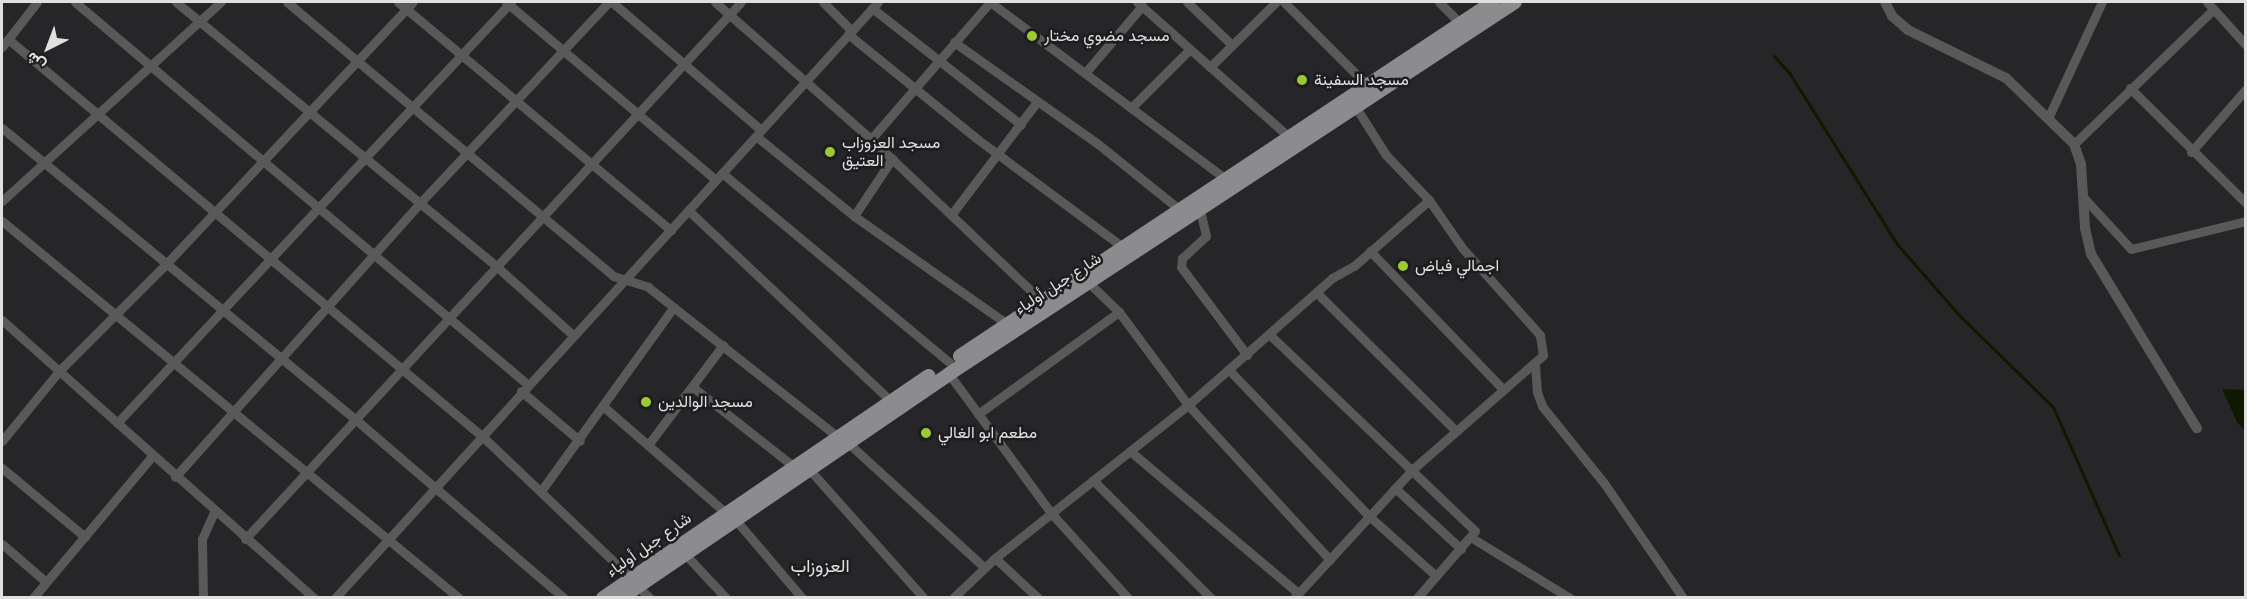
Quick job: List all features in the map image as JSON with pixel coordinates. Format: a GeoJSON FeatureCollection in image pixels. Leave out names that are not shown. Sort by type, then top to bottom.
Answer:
{"type":"FeatureCollection","features":[{"type":"Feature","properties":{"kind":"main road","name":"شارع جبل أولياء"},"geometry":{"type":"LineString","coordinates":[[992,340],[1007,324],[1493,2]]}},
{"type":"Feature","properties":{"kind":"main road","name":"شارع جبل أولياء"},"geometry":{"type":"LineString","coordinates":[[603,597],[684,553],[792,465],[842,439],[992,340],[1089,283],[1515,2]]}},
{"type":"Feature","properties":{"kind":"main road","name":"شارع جبل أولياء"},"geometry":{"type":"LineString","coordinates":[[621,597],[634,582],[729,515],[808,468],[891,401],[949,368]]}},
{"type":"Feature","properties":{"kind":"street"},"geometry":{"type":"LineString","coordinates":[[2,47],[37,2]]}},
{"type":"Feature","properties":{"kind":"street"},"geometry":{"type":"LineString","coordinates":[[75,2],[260,162],[375,255],[448,318],[580,441]]}},
{"type":"Feature","properties":{"kind":"street"},"geometry":{"type":"LineString","coordinates":[[176,2],[364,160],[496,266],[573,335]]}},
{"type":"Feature","properties":{"kind":"street"},"geometry":{"type":"LineString","coordinates":[[2,201],[147,66],[221,2]]}},
{"type":"Feature","properties":{"kind":"street"},"geometry":{"type":"LineString","coordinates":[[287,2],[542,218],[623,281],[642,284],[842,439],[984,567]]}},
{"type":"Feature","properties":{"kind":"street"},"geometry":{"type":"LineString","coordinates":[[398,2],[410,5],[461,55],[671,230]]}},
{"type":"Feature","properties":{"kind":"street"},"geometry":{"type":"LineString","coordinates":[[117,423],[509,2],[638,112],[949,368],[978,414],[1051,513],[1128,597]]}},
{"type":"Feature","properties":{"kind":"street"},"geometry":{"type":"LineString","coordinates":[[175,477],[231,410],[375,255],[419,204],[563,49],[611,2],[854,216],[1007,324]]}},
{"type":"Feature","properties":{"kind":"street"},"geometry":{"type":"LineString","coordinates":[[715,2],[871,139],[1042,301]]}},
{"type":"Feature","properties":{"kind":"street"},"geometry":{"type":"LineString","coordinates":[[245,539],[741,2]]}},
{"type":"Feature","properties":{"kind":"street"},"geometry":{"type":"LineString","coordinates":[[823,2],[850,33],[914,87],[998,154],[1123,247]]}},
{"type":"Feature","properties":{"kind":"street"},"geometry":{"type":"LineString","coordinates":[[871,139],[990,2],[1226,179]]}},
{"type":"Feature","properties":{"kind":"street"},"geometry":{"type":"LineString","coordinates":[[1187,2],[1232,45]]}},
{"type":"Feature","properties":{"kind":"street"},"geometry":{"type":"LineString","coordinates":[[1210,67],[1276,2]]}},
{"type":"Feature","properties":{"kind":"street"},"geometry":{"type":"LineString","coordinates":[[1284,2],[1366,85]]}},
{"type":"Feature","properties":{"kind":"street"},"geometry":{"type":"LineString","coordinates":[[1439,2],[1460,23]]}},
{"type":"Feature","properties":{"kind":"street"},"geometry":{"type":"LineString","coordinates":[[1885,2],[1892,16],[1908,30],[2006,78],[2049,116],[2074,144],[2081,164],[2087,242],[2098,268],[2197,428]]}},
{"type":"Feature","properties":{"kind":"street"},"geometry":{"type":"LineString","coordinates":[[2049,116],[2102,2]]}},
{"type":"Feature","properties":{"kind":"street"},"geometry":{"type":"LineString","coordinates":[[2206,2],[2246,45]]}},
{"type":"Feature","properties":{"kind":"street"},"geometry":{"type":"LineString","coordinates":[[1085,73],[1140,4],[1289,137]]}},
{"type":"Feature","properties":{"kind":"street"},"geometry":{"type":"LineString","coordinates":[[2,438],[59,371],[166,264],[214,210],[358,62],[410,5]]}},
{"type":"Feature","properties":{"kind":"street"},"geometry":{"type":"LineString","coordinates":[[334,597],[436,489],[524,388],[875,5],[938,60],[1021,125]]}},
{"type":"Feature","properties":{"kind":"street"},"geometry":{"type":"LineString","coordinates":[[2074,144],[2214,9]]}},
{"type":"Feature","properties":{"kind":"street"},"geometry":{"type":"LineString","coordinates":[[8,39],[483,437],[650,597]]}},
{"type":"Feature","properties":{"kind":"street"},"geometry":{"type":"LineString","coordinates":[[954,42],[1036,103],[1098,144],[1180,210]]}},
{"type":"Feature","properties":{"kind":"street"},"geometry":{"type":"LineString","coordinates":[[1132,107],[1190,50]]}},
{"type":"Feature","properties":{"kind":"street"},"geometry":{"type":"LineString","coordinates":[[2130,88],[2191,152],[2246,203]]}},
{"type":"Feature","properties":{"kind":"street"},"geometry":{"type":"LineString","coordinates":[[2191,152],[2246,89]]}},
{"type":"Feature","properties":{"kind":"street"},"geometry":{"type":"LineString","coordinates":[[951,215],[1036,103]]}},
{"type":"Feature","properties":{"kind":"street"},"geometry":{"type":"LineString","coordinates":[[1130,451],[1296,595],[1413,469],[1455,430],[1535,364],[1543,354],[1540,335],[1463,249],[1429,200],[1386,155],[1355,106]]}},
{"type":"Feature","properties":{"kind":"street"},"geometry":{"type":"LineString","coordinates":[[2,128],[281,357],[564,597]]}},
{"type":"Feature","properties":{"kind":"street"},"geometry":{"type":"LineString","coordinates":[[854,216],[892,159]]}},
{"type":"Feature","properties":{"kind":"street"},"geometry":{"type":"LineString","coordinates":[[2084,198],[2131,249],[2246,220]]}},
{"type":"Feature","properties":{"kind":"street"},"geometry":{"type":"LineString","coordinates":[[953,597],[984,567],[1271,336],[1317,292],[1370,251],[1429,200]]}},
{"type":"Feature","properties":{"kind":"street"},"geometry":{"type":"LineString","coordinates":[[688,210],[891,401]]}},
{"type":"Feature","properties":{"kind":"street"},"geometry":{"type":"LineString","coordinates":[[1200,210],[1206,236],[1182,258],[1181,267],[1247,356]]}},
{"type":"Feature","properties":{"kind":"street"},"geometry":{"type":"LineString","coordinates":[[2,220],[114,315],[459,597]]}},
{"type":"Feature","properties":{"kind":"street"},"geometry":{"type":"LineString","coordinates":[[1370,251],[1503,389]]}},
{"type":"Feature","properties":{"kind":"street"},"geometry":{"type":"LineString","coordinates":[[1089,283],[1119,312],[1188,405],[1330,560]]}},
{"type":"Feature","properties":{"kind":"street"},"geometry":{"type":"LineString","coordinates":[[1317,292],[1455,430]]}},
{"type":"Feature","properties":{"kind":"street"},"geometry":{"type":"LineString","coordinates":[[541,491],[580,441],[673,308]]}},
{"type":"Feature","properties":{"kind":"street"},"geometry":{"type":"LineString","coordinates":[[978,414],[1119,312]]}},
{"type":"Feature","properties":{"kind":"street"},"geometry":{"type":"LineString","coordinates":[[2,320],[214,512],[314,597]]}},
{"type":"Feature","properties":{"kind":"street"},"geometry":{"type":"LineString","coordinates":[[1271,336],[1472,525],[1475,531],[1472,538],[1417,597]]}},
{"type":"Feature","properties":{"kind":"street"},"geometry":{"type":"LineString","coordinates":[[648,444],[694,388],[723,345]]}},
{"type":"Feature","properties":{"kind":"street"},"geometry":{"type":"LineString","coordinates":[[1535,364],[1537,392],[1542,406],[1604,483],[1683,597]]}},
{"type":"Feature","properties":{"kind":"street"},"geometry":{"type":"LineString","coordinates":[[1229,370],[1370,516],[1436,576]]}},
{"type":"Feature","properties":{"kind":"street"},"geometry":{"type":"LineString","coordinates":[[694,388],[792,465]]}},
{"type":"Feature","properties":{"kind":"street"},"geometry":{"type":"LineString","coordinates":[[604,407],[729,515],[802,597]]}},
{"type":"Feature","properties":{"kind":"street"},"geometry":{"type":"LineString","coordinates":[[33,597],[152,456]]}},
{"type":"Feature","properties":{"kind":"street"},"geometry":{"type":"LineString","coordinates":[[2,468],[85,537]]}},
{"type":"Feature","properties":{"kind":"street"},"geometry":{"type":"LineString","coordinates":[[808,468],[924,597]]}},
{"type":"Feature","properties":{"kind":"street"},"geometry":{"type":"LineString","coordinates":[[1093,480],[1211,597]]}},
{"type":"Feature","properties":{"kind":"street"},"geometry":{"type":"LineString","coordinates":[[1395,488],[1461,549]]}},
{"type":"Feature","properties":{"kind":"street"},"geometry":{"type":"LineString","coordinates":[[203,597],[202,539],[214,512]]}},
{"type":"Feature","properties":{"kind":"street"},"geometry":{"type":"LineString","coordinates":[[1472,538],[1570,597]]}},
{"type":"Feature","properties":{"kind":"street"},"geometry":{"type":"LineString","coordinates":[[2,544],[46,582]]}},
{"type":"Feature","properties":{"kind":"street"},"geometry":{"type":"LineString","coordinates":[[684,553],[726,597]]}},
{"type":"Feature","properties":{"kind":"street"},"geometry":{"type":"LineString","coordinates":[[995,558],[1038,597]]}},
{"type":"Feature","properties":{"kind":"shaded area"},"geometry":{"type":"Polygon","coordinates":[[[2222,389],[2245,390],[2245,431],[2237,422],[2222,389]]]}},
{"type":"Feature","properties":{"kind":"waterway"},"geometry":{"type":"LineString","coordinates":[[1774,56],[1790,74],[1897,244],[1958,314],[2053,407],[2119,555]]}},
{"type":"Feature","properties":{"kind":"place","name":"مسجد مضوي مختار"},"geometry":{"type":"Point","coordinates":[1032,36]}},
{"type":"Feature","properties":{"kind":"place","name":"مسجد السفينة"},"geometry":{"type":"Point","coordinates":[1302,80]}},
{"type":"Feature","properties":{"kind":"place","name":"مسجد العزوزاب العتيق"},"geometry":{"type":"Point","coordinates":[830,152]}},
{"type":"Feature","properties":{"kind":"place","name":"اجمالي فياض"},"geometry":{"type":"Point","coordinates":[1403,266]}},
{"type":"Feature","properties":{"kind":"place","name":"مسجد الوالدين"},"geometry":{"type":"Point","coordinates":[646,402]}},
{"type":"Feature","properties":{"kind":"place","name":"مطعم ابو الغالي"},"geometry":{"type":"Point","coordinates":[926,433]}},
{"type":"Feature","properties":{"kind":"district","name":"العزوزاب"},"geometry":{"type":"Point","coordinates":[820,566]}}]}
